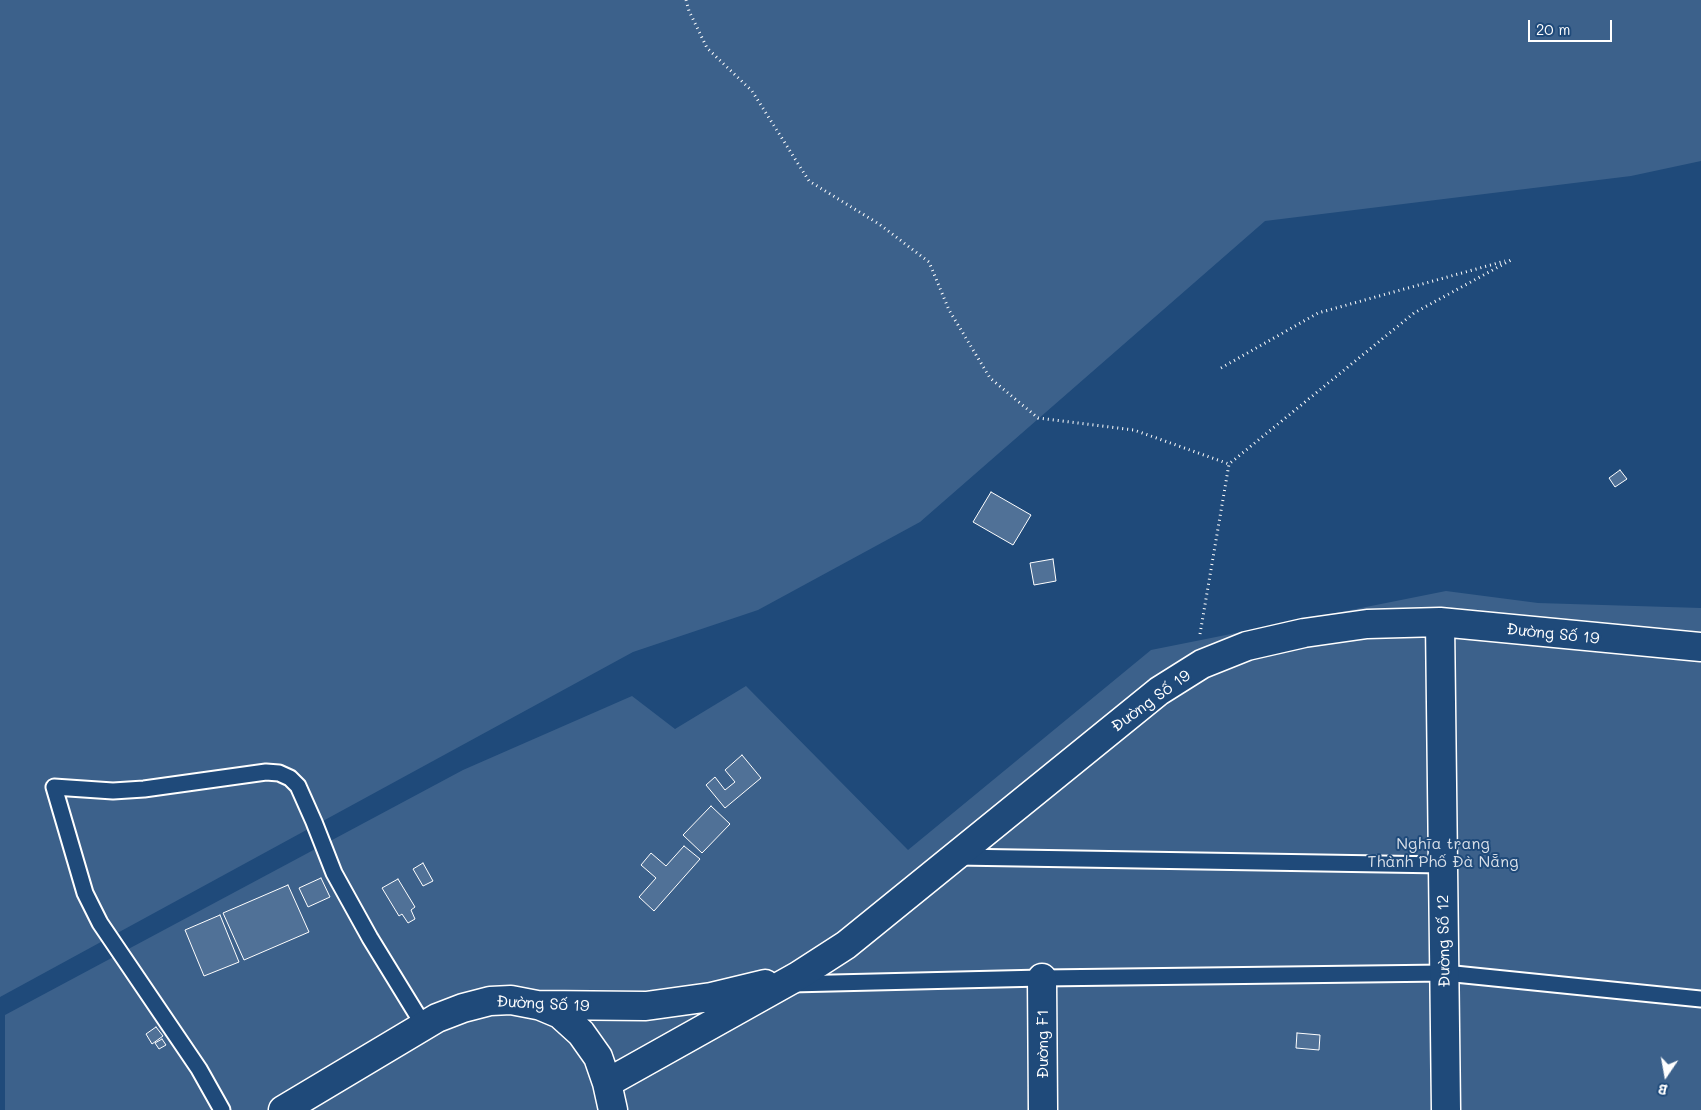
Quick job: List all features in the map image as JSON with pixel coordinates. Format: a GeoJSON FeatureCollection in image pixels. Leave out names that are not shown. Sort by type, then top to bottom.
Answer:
{"type":"FeatureCollection","features":[{"type":"Feature","properties":{"kind":"street","name":"Đường Số 19"},"geometry":{"type":"LineString","coordinates":[[607,1083],[791,980],[846,946],[1159,691],[1202,664],[1248,646],[1304,633],[1367,624],[1440,622],[1701,647]]}},
{"type":"Feature","properties":{"kind":"street","name":"Đường Số 12"},"geometry":{"type":"LineString","coordinates":[[1440,622],[1446,1110]]}},
{"type":"Feature","properties":{"kind":"street","name":"Đường F1"},"geometry":{"type":"LineString","coordinates":[[1042,978],[1043,1110]]}},
{"type":"Feature","properties":{"kind":"street","name":"Đường Số 19"},"geometry":{"type":"LineString","coordinates":[[283,1110],[437,1018],[490,1001],[511,1000],[537,1005],[646,1006],[711,997],[791,980]]}},
{"type":"Feature","properties":{"kind":"street"},"geometry":{"type":"LineString","coordinates":[[537,1005],[560,1014],[581,1033],[598,1058],[607,1083],[613,1110]]}},
{"type":"Feature","properties":{"kind":"lane"},"geometry":{"type":"LineString","coordinates":[[222,1110],[199,1069],[96,915],[85,893],[77,870],[54,786],[113,791],[144,789],[266,772],[279,773],[290,778],[298,786],[334,874],[370,938],[424,1026]]}},
{"type":"Feature","properties":{"kind":"lane"},"geometry":{"type":"LineString","coordinates":[[956,857],[1442,865]]}},
{"type":"Feature","properties":{"kind":"lane"},"geometry":{"type":"LineString","coordinates":[[791,980],[1445,973],[1701,999]]}},
{"type":"Feature","properties":{"kind":"path"},"geometry":{"type":"LineString","coordinates":[[686,0],[689,11],[707,48],[752,91],[809,181],[879,224],[930,262],[949,310],[990,378],[1038,418],[1134,430],[1229,464]]}},
{"type":"Feature","properties":{"kind":"path"},"geometry":{"type":"LineString","coordinates":[[1200,630],[1229,464],[1414,313],[1511,260],[1318,313],[1221,368]]}},
{"type":"Feature","properties":{"kind":"green space"},"geometry":{"type":"Polygon","coordinates":[[[0,0],[1701,0],[1701,161],[1631,176],[1265,221],[920,522],[758,610],[633,652],[0,997],[0,0]]]}},
{"type":"Feature","properties":{"kind":"green space","name":"Nghĩa trang Thành Phố Đà Nẵng"},"geometry":{"type":"Polygon","coordinates":[[[1446,591],[1538,603],[1701,608],[1701,1110],[5,1110],[5,1015],[463,770],[632,696],[675,729],[746,686],[908,850],[1151,650],[1446,591]]]}},
{"type":"Feature","properties":{"kind":"building"},"geometry":{"type":"Polygon","coordinates":[[[1620,470],[1627,479],[1615,487],[1609,478],[1620,470]]]}},
{"type":"Feature","properties":{"kind":"building"},"geometry":{"type":"Polygon","coordinates":[[[991,492],[1031,515],[1013,545],[973,522],[991,492]]]}},
{"type":"Feature","properties":{"kind":"building"},"geometry":{"type":"Polygon","coordinates":[[[1053,559],[1056,581],[1034,585],[1030,563],[1053,559]]]}},
{"type":"Feature","properties":{"kind":"building"},"geometry":{"type":"Polygon","coordinates":[[[742,755],[761,778],[725,808],[706,785],[715,777],[725,790],[735,782],[725,770],[742,755]]]}},
{"type":"Feature","properties":{"kind":"building"},"geometry":{"type":"Polygon","coordinates":[[[711,806],[730,824],[702,853],[683,835],[711,806]]]}},
{"type":"Feature","properties":{"kind":"building"},"geometry":{"type":"Polygon","coordinates":[[[684,846],[700,859],[654,911],[639,897],[656,878],[641,865],[651,853],[666,866],[684,846]]]}},
{"type":"Feature","properties":{"kind":"building"},"geometry":{"type":"Polygon","coordinates":[[[423,863],[433,881],[423,886],[413,869],[423,863]]]}},
{"type":"Feature","properties":{"kind":"building"},"geometry":{"type":"Polygon","coordinates":[[[321,878],[330,897],[308,907],[299,888],[321,878]]]}},
{"type":"Feature","properties":{"kind":"building"},"geometry":{"type":"Polygon","coordinates":[[[398,879],[415,907],[411,910],[415,919],[408,923],[402,914],[399,916],[382,888],[398,879]]]}},
{"type":"Feature","properties":{"kind":"building"},"geometry":{"type":"Polygon","coordinates":[[[288,885],[309,932],[244,960],[223,913],[288,885]]]}},
{"type":"Feature","properties":{"kind":"building"},"geometry":{"type":"Polygon","coordinates":[[[220,915],[239,962],[204,976],[185,930],[220,915]]]}},
{"type":"Feature","properties":{"kind":"building"},"geometry":{"type":"Polygon","coordinates":[[[156,1027],[163,1036],[152,1044],[146,1034],[156,1027]]]}},
{"type":"Feature","properties":{"kind":"building"},"geometry":{"type":"Polygon","coordinates":[[[1297,1033],[1320,1035],[1319,1050],[1296,1048],[1297,1033]]]}},
{"type":"Feature","properties":{"kind":"building"},"geometry":{"type":"Polygon","coordinates":[[[162,1039],[166,1045],[159,1049],[155,1043],[162,1039]]]}}]}
